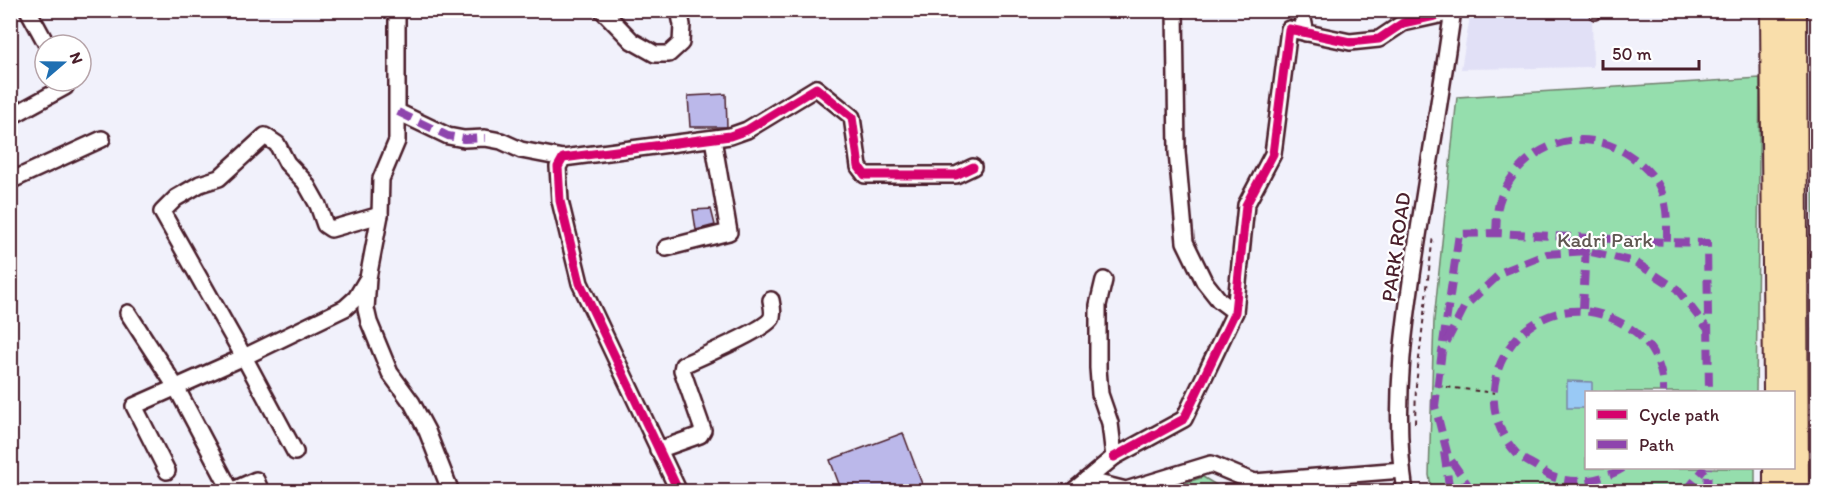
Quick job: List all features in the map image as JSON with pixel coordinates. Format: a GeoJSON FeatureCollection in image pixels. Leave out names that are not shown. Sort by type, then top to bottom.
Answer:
{"type":"FeatureCollection","features":[{"type":"Feature","properties":{"kind":"highway"},"geometry":{"type":"LineString","coordinates":[[1774,10],[1777,391]]}},
{"type":"Feature","properties":{"kind":"highway"},"geometry":{"type":"LineString","coordinates":[[1793,10],[1795,391]]}},
{"type":"Feature","properties":{"kind":"highway"},"geometry":{"type":"LineString","coordinates":[[1777,469],[1777,492]]}},
{"type":"Feature","properties":{"kind":"highway"},"geometry":{"type":"LineString","coordinates":[[1795,469],[1795,492]]}},
{"type":"Feature","properties":{"kind":"street"},"geometry":{"type":"LineString","coordinates":[[28,10],[40,33]]}},
{"type":"Feature","properties":{"kind":"street"},"geometry":{"type":"LineString","coordinates":[[401,10],[397,15],[397,141],[381,179],[380,215],[368,278],[366,309],[390,373],[412,403],[427,431],[451,492]]}},
{"type":"Feature","properties":{"kind":"street"},"geometry":{"type":"LineString","coordinates":[[602,10],[632,41],[655,54],[669,54],[681,43],[682,25],[679,10]]}},
{"type":"Feature","properties":{"kind":"street"},"geometry":{"type":"LineString","coordinates":[[1175,10],[1177,152],[1185,242],[1204,281],[1219,300],[1235,312]]}},
{"type":"Feature","properties":{"kind":"street"},"geometry":{"type":"LineString","coordinates":[[1301,10],[1306,33]]}},
{"type":"Feature","properties":{"kind":"street"},"geometry":{"type":"LineString","coordinates":[[1072,492],[1114,457],[1184,419],[1235,312],[1246,205],[1273,154],[1289,29],[1350,42],[1379,39],[1403,23],[1453,11]]}},
{"type":"Feature","properties":{"kind":"street","name":"PARK ROAD"},"geometry":{"type":"LineString","coordinates":[[1405,492],[1401,470],[1399,388],[1411,280],[1453,11]]}},
{"type":"Feature","properties":{"kind":"street"},"geometry":{"type":"LineString","coordinates":[[398,112],[448,136],[501,141],[521,150],[563,158],[713,139],[747,130],[816,88],[852,117],[859,167],[865,175],[956,176],[973,167]]}},
{"type":"Feature","properties":{"kind":"street"},"geometry":{"type":"LineString","coordinates":[[10,117],[54,93]]}},
{"type":"Feature","properties":{"kind":"street"},"geometry":{"type":"LineString","coordinates":[[295,452],[162,212],[176,198],[200,184],[219,178],[265,136],[277,144],[287,163],[297,171],[311,190],[325,225],[331,229],[380,215]]}},
{"type":"Feature","properties":{"kind":"street"},"geometry":{"type":"LineString","coordinates":[[10,181],[102,139]]}},
{"type":"Feature","properties":{"kind":"street"},"geometry":{"type":"LineString","coordinates":[[666,248],[729,232],[713,139]]}},
{"type":"Feature","properties":{"kind":"street"},"geometry":{"type":"LineString","coordinates":[[563,158],[558,167],[560,201],[580,283],[679,492]]}},
{"type":"Feature","properties":{"kind":"street"},"geometry":{"type":"LineString","coordinates":[[167,471],[134,405],[244,357],[345,308],[356,298],[368,278]]}},
{"type":"Feature","properties":{"kind":"street"},"geometry":{"type":"LineString","coordinates":[[1104,280],[1098,305],[1098,368],[1100,394],[1110,423],[1114,457]]}},
{"type":"Feature","properties":{"kind":"street"},"geometry":{"type":"LineString","coordinates":[[658,450],[700,435],[703,430],[682,370],[683,365],[749,334],[768,322],[772,315],[771,300]]}},
{"type":"Feature","properties":{"kind":"street"},"geometry":{"type":"LineString","coordinates":[[128,313],[176,387],[231,491],[256,480],[261,492]]}},
{"type":"Feature","properties":{"kind":"street"},"geometry":{"type":"LineString","coordinates":[[1086,480],[1126,490],[1211,464],[1254,482],[1401,470]]}},
{"type":"Feature","properties":{"kind":"path"},"geometry":{"type":"LineString","coordinates":[[1414,428],[1416,385],[1434,232]]}},
{"type":"Feature","properties":{"kind":"path"},"geometry":{"type":"LineString","coordinates":[[1438,386],[1495,393]]}},
{"type":"Feature","properties":{"kind":"shaded area"},"geometry":{"type":"Polygon","coordinates":[[[1471,11],[1592,11],[1593,67],[1461,69],[1471,11]]]}},
{"type":"Feature","properties":{"kind":"green space"},"geometry":{"type":"Polygon","coordinates":[[[1817,76],[1817,473],[1814,472],[1812,78],[1817,76]]]}},
{"type":"Feature","properties":{"kind":"green space","name":"Kadri Park"},"geometry":{"type":"Polygon","coordinates":[[[1760,78],[1756,391],[1585,391],[1585,469],[1755,469],[1755,491],[1432,492],[1429,475],[1434,320],[1457,97],[1760,78]]]}},
{"type":"Feature","properties":{"kind":"green space"},"geometry":{"type":"Polygon","coordinates":[[[1203,477],[1226,491],[1162,491],[1203,477]]]}},
{"type":"Feature","properties":{"kind":"water"},"geometry":{"type":"Polygon","coordinates":[[[1567,381],[1592,382],[1592,391],[1585,391],[1585,408],[1567,408],[1567,381]]]}},
{"type":"Feature","properties":{"kind":"building"},"geometry":{"type":"Polygon","coordinates":[[[726,94],[727,127],[690,127],[688,96],[726,94]]]}},
{"type":"Feature","properties":{"kind":"building"},"geometry":{"type":"Polygon","coordinates":[[[711,209],[715,225],[696,230],[693,210],[711,209]]]}},
{"type":"Feature","properties":{"kind":"building"},"geometry":{"type":"Polygon","coordinates":[[[903,433],[925,492],[910,492],[908,488],[898,492],[842,492],[830,460],[903,433]]]}},
{"type":"Feature","properties":{"kind":"marked path"},"geometry":{"type":"LineString","coordinates":[[398,112],[448,136],[464,139],[485,138]]}},
{"type":"Feature","properties":{"kind":"marked path"},"geometry":{"type":"LineString","coordinates":[[1496,233],[1497,210],[1501,197],[1523,164],[1538,152],[1555,144],[1591,141],[1610,145],[1634,158],[1651,174],[1663,195],[1666,208],[1667,242],[1707,243],[1709,391]]}},
{"type":"Feature","properties":{"kind":"marked path"},"geometry":{"type":"LineString","coordinates":[[1443,343],[1459,234],[1496,233],[1667,242]]}},
{"type":"Feature","properties":{"kind":"marked path"},"geometry":{"type":"LineString","coordinates":[[1583,309],[1586,244]]}},
{"type":"Feature","properties":{"kind":"marked path"},"geometry":{"type":"LineString","coordinates":[[1473,492],[1448,456],[1435,406],[1442,351],[1465,306],[1502,272],[1547,254],[1587,251],[1635,262],[1677,289],[1707,328]]}},
{"type":"Feature","properties":{"kind":"marked path"},"geometry":{"type":"LineString","coordinates":[[1621,469],[1607,476],[1571,481],[1551,476],[1520,457],[1499,426],[1494,396],[1499,367],[1513,342],[1535,323],[1563,312],[1594,313],[1628,327],[1643,339],[1658,364],[1663,391]]}},
{"type":"Feature","properties":{"kind":"marked path"},"geometry":{"type":"LineString","coordinates":[[1444,452],[1450,492]]}},
{"type":"Feature","properties":{"kind":"marked path"},"geometry":{"type":"LineString","coordinates":[[1685,492],[1704,469]]}},
{"type":"Feature","properties":{"kind":"marked path"},"geometry":{"type":"LineString","coordinates":[[1707,492],[1708,469]]}},
{"type":"Feature","properties":{"kind":"cycle path"},"geometry":{"type":"LineString","coordinates":[[1114,457],[1184,419],[1235,312],[1246,205],[1273,154],[1289,29],[1350,42],[1379,39],[1403,23],[1453,12]]}},
{"type":"Feature","properties":{"kind":"cycle path"},"geometry":{"type":"LineString","coordinates":[[679,492],[580,283],[560,201],[558,167],[563,158],[730,136],[747,130],[816,88],[852,117],[859,167],[865,175],[956,175],[973,167]]}}]}
